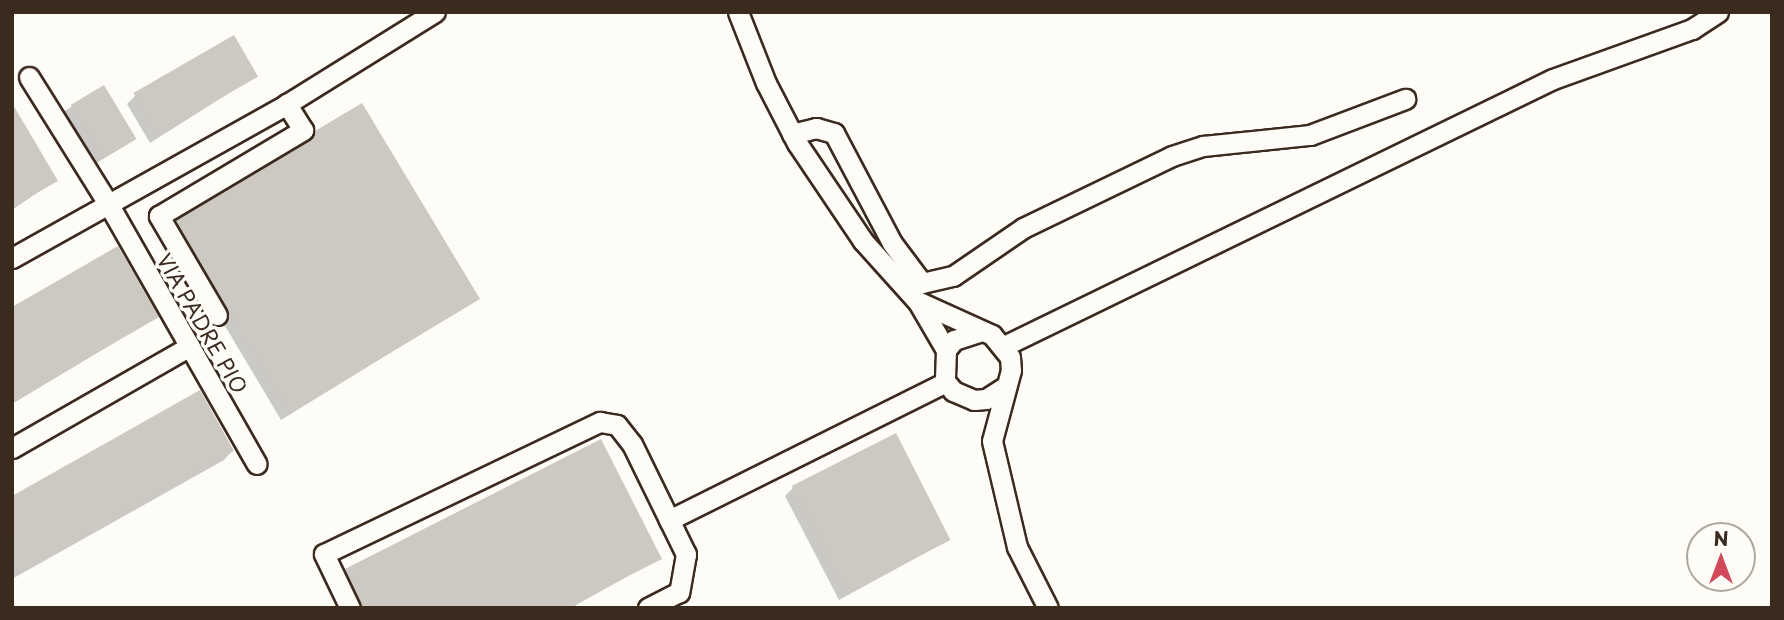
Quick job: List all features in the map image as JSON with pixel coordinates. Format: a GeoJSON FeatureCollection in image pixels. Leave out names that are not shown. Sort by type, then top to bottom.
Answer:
{"type":"FeatureCollection","features":[{"type":"Feature","properties":{"kind":"street"},"geometry":{"type":"LineString","coordinates":[[12,258],[76,218],[109,205],[287,104],[435,12]]}},
{"type":"Feature","properties":{"kind":"street"},"geometry":{"type":"LineString","coordinates":[[738,12],[792,134],[863,241],[918,294],[1004,346],[1011,370],[992,429]]}},
{"type":"Feature","properties":{"kind":"street"},"geometry":{"type":"LineString","coordinates":[[1004,346],[1553,79],[1692,29],[1718,12]]}},
{"type":"Feature","properties":{"kind":"street","name":"VIA PADRE PIO"},"geometry":{"type":"LineString","coordinates":[[29,77],[109,205],[257,464]]}},
{"type":"Feature","properties":{"kind":"street"},"geometry":{"type":"LineString","coordinates":[[918,294],[953,276],[1023,228],[1172,156],[1203,146],[1310,135],[1405,99]]}},
{"type":"Feature","properties":{"kind":"street"},"geometry":{"type":"LineString","coordinates":[[217,315],[159,216],[303,130],[287,104]]}},
{"type":"Feature","properties":{"kind":"street"},"geometry":{"type":"LineString","coordinates":[[792,134],[816,128],[834,133],[946,350],[942,370],[953,391],[974,400],[986,399],[1003,388]]}},
{"type":"Feature","properties":{"kind":"street"},"geometry":{"type":"LineString","coordinates":[[946,350],[965,334],[979,332]]}},
{"type":"Feature","properties":{"kind":"street"},"geometry":{"type":"LineString","coordinates":[[12,448],[190,346]]}},
{"type":"Feature","properties":{"kind":"street"},"geometry":{"type":"LineString","coordinates":[[669,520],[946,382]]}},
{"type":"Feature","properties":{"kind":"street"},"geometry":{"type":"LineString","coordinates":[[974,400],[992,429],[1017,547],[1048,608]]}},
{"type":"Feature","properties":{"kind":"street"},"geometry":{"type":"LineString","coordinates":[[351,608],[324,554],[600,422],[617,425],[632,444],[686,554],[685,576],[679,592],[648,608]]}},
{"type":"Feature","properties":{"kind":"building"},"geometry":{"type":"Polygon","coordinates":[[[234,35],[258,77],[158,135],[134,93],[234,35]]]}},
{"type":"Feature","properties":{"kind":"building"},"geometry":{"type":"Polygon","coordinates":[[[104,85],[136,139],[103,159],[71,105],[104,85]]]}},
{"type":"Feature","properties":{"kind":"building"},"geometry":{"type":"Polygon","coordinates":[[[12,103],[58,181],[12,207],[12,103]]]}},
{"type":"Feature","properties":{"kind":"building"},"geometry":{"type":"Polygon","coordinates":[[[362,103],[480,299],[290,413],[176,220],[309,141],[315,131],[362,103]]]}},
{"type":"Feature","properties":{"kind":"building"},"geometry":{"type":"Polygon","coordinates":[[[118,246],[159,317],[12,402],[12,307],[118,246]]]}},
{"type":"Feature","properties":{"kind":"building"},"geometry":{"type":"Polygon","coordinates":[[[200,390],[234,451],[16,574],[12,496],[200,390]]]}},
{"type":"Feature","properties":{"kind":"building"},"geometry":{"type":"Polygon","coordinates":[[[896,433],[950,540],[846,593],[792,486],[896,433]]]}},
{"type":"Feature","properties":{"kind":"building"},"geometry":{"type":"Polygon","coordinates":[[[601,439],[662,559],[565,608],[362,608],[345,569],[601,439]]]}}]}
